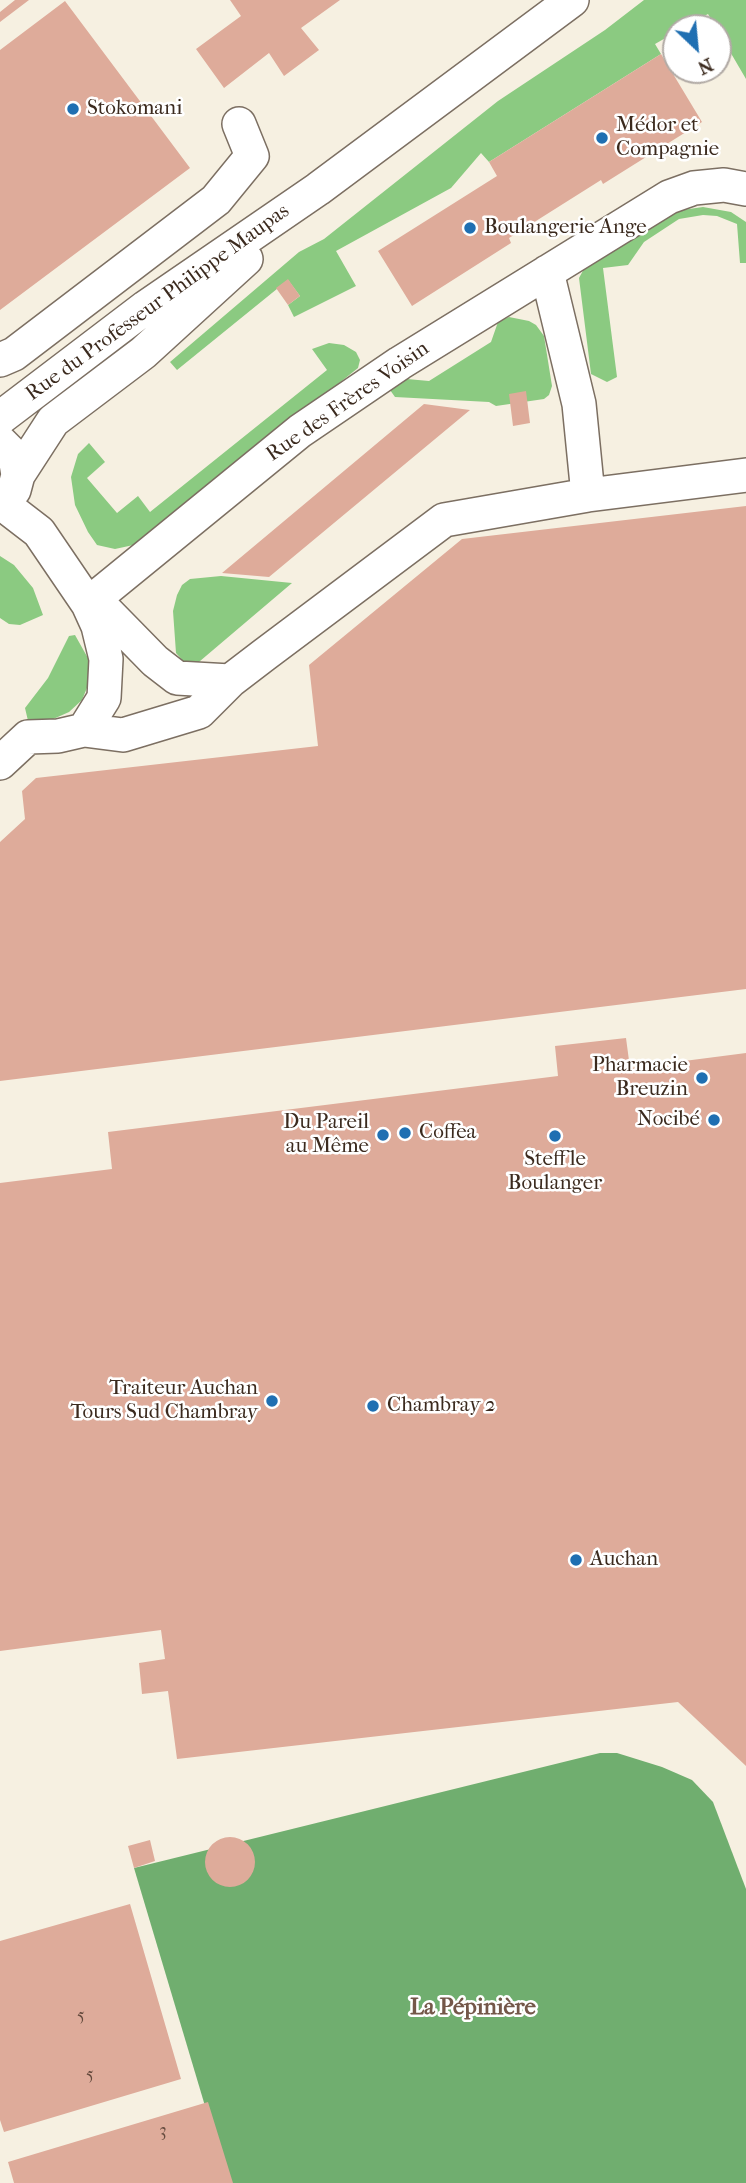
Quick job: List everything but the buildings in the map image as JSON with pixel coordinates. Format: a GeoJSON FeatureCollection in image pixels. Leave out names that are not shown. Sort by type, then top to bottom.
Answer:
{"type":"FeatureCollection","features":[{"type":"Feature","properties":{"kind":"street","name":"Rue du Professeur Philippe Maupas"},"geometry":{"type":"LineString","coordinates":[[0,418],[146,307],[318,189],[572,0]]}},
{"type":"Feature","properties":{"kind":"street"},"geometry":{"type":"LineString","coordinates":[[0,360],[14,354],[216,200],[252,156],[239,124]]}},
{"type":"Feature","properties":{"kind":"street","name":"Rue des Frères Voisin"},"geometry":{"type":"LineString","coordinates":[[88,604],[300,431],[400,363],[669,197],[694,188],[724,185],[746,190]]}},
{"type":"Feature","properties":{"kind":"street","name":"Rue du Professeur Philippe Maupas"},"geometry":{"type":"LineString","coordinates":[[2,506],[12,496],[18,475],[53,421],[143,353],[268,239],[318,189]]}},
{"type":"Feature","properties":{"kind":"street"},"geometry":{"type":"LineString","coordinates":[[547,272],[579,404],[588,495]]}},
{"type":"Feature","properties":{"kind":"street"},"geometry":{"type":"LineString","coordinates":[[0,442],[10,452],[18,475]]}},
{"type":"Feature","properties":{"kind":"street"},"geometry":{"type":"LineString","coordinates":[[0,763],[28,737],[58,736],[84,730],[123,735],[199,712],[230,681],[444,520],[588,495],[746,475]]}},
{"type":"Feature","properties":{"kind":"street"},"geometry":{"type":"LineString","coordinates":[[2,506],[39,532],[88,604],[98,626],[106,659],[104,698],[84,730]]}},
{"type":"Feature","properties":{"kind":"street"},"geometry":{"type":"LineString","coordinates":[[88,604],[104,609],[155,661],[177,678],[230,681]]}},
{"type":"Feature","properties":{"kind":"green space"},"geometry":{"type":"Polygon","coordinates":[[[644,0],[746,0],[746,79],[732,55],[732,14],[662,14],[662,40],[655,44],[661,54],[489,162],[481,153],[451,188],[336,251],[356,286],[294,317],[288,305],[300,296],[288,280],[177,370],[170,362],[299,252],[324,239],[498,101],[605,30],[644,0]]]}},
{"type":"Feature","properties":{"kind":"green space"},"geometry":{"type":"Polygon","coordinates":[[[703,207],[731,212],[746,222],[746,263],[740,263],[737,224],[717,216],[703,215],[679,219],[644,242],[628,265],[603,268],[617,377],[607,382],[591,374],[579,278],[585,267],[662,220],[682,210],[703,207]]]}},
{"type":"Feature","properties":{"kind":"green space"},"geometry":{"type":"Polygon","coordinates":[[[509,317],[529,321],[536,325],[544,336],[552,386],[549,395],[544,399],[496,406],[489,402],[395,397],[390,390],[407,379],[429,381],[491,342],[498,322],[509,317]]]}},
{"type":"Feature","properties":{"kind":"green space"},"geometry":{"type":"Polygon","coordinates":[[[329,343],[344,345],[356,352],[360,360],[358,368],[138,544],[115,549],[97,545],[75,505],[71,477],[78,454],[89,443],[105,462],[87,478],[117,513],[138,496],[150,512],[327,370],[312,349],[329,343]]]}},
{"type":"Feature","properties":{"kind":"green space"},"geometry":{"type":"Polygon","coordinates":[[[0,556],[14,565],[33,588],[43,615],[20,625],[9,624],[0,618],[0,556]]]}},
{"type":"Feature","properties":{"kind":"green space"},"geometry":{"type":"Polygon","coordinates":[[[221,576],[292,583],[193,667],[176,653],[173,611],[177,595],[182,585],[190,579],[221,576]]]}},
{"type":"Feature","properties":{"kind":"green space"},"geometry":{"type":"Polygon","coordinates":[[[75,635],[89,660],[91,678],[82,700],[69,712],[29,725],[25,708],[48,678],[69,636],[75,635]]]}},
{"type":"Feature","properties":{"kind":"green space"},"geometry":{"type":"Polygon","coordinates":[[[600,1753],[617,1753],[692,1780],[713,1802],[746,1889],[746,2183],[228,2183],[134,1868],[600,1753]]]}},
{"type":"Feature","properties":{"kind":"place","name":"Stokomani"},"geometry":{"type":"Point","coordinates":[73,109]}},
{"type":"Feature","properties":{"kind":"place","name":"Médor et Compagnie"},"geometry":{"type":"Point","coordinates":[602,138]}},
{"type":"Feature","properties":{"kind":"place","name":"Boulangerie Ange"},"geometry":{"type":"Point","coordinates":[470,228]}},
{"type":"Feature","properties":{"kind":"place","name":"Pharmacie Breuzin"},"geometry":{"type":"Point","coordinates":[702,1078]}},
{"type":"Feature","properties":{"kind":"place","name":"Nocibé"},"geometry":{"type":"Point","coordinates":[714,1120]}},
{"type":"Feature","properties":{"kind":"place","name":"Coffea"},"geometry":{"type":"Point","coordinates":[405,1133]}},
{"type":"Feature","properties":{"kind":"place","name":"Du Pareil au Même"},"geometry":{"type":"Point","coordinates":[383,1135]}},
{"type":"Feature","properties":{"kind":"place","name":"Steff le Boulanger"},"geometry":{"type":"Point","coordinates":[555,1136]}},
{"type":"Feature","properties":{"kind":"place","name":"Traiteur Auchan Tours Sud Chambray"},"geometry":{"type":"Point","coordinates":[272,1401]}},
{"type":"Feature","properties":{"kind":"place","name":"Chambray 2"},"geometry":{"type":"Point","coordinates":[373,1406]}},
{"type":"Feature","properties":{"kind":"place","name":"Auchan"},"geometry":{"type":"Point","coordinates":[576,1560]}},
{"type":"Feature","properties":{"kind":"district","name":"La Pépinière"},"geometry":{"type":"Point","coordinates":[473,2008]}}]}
